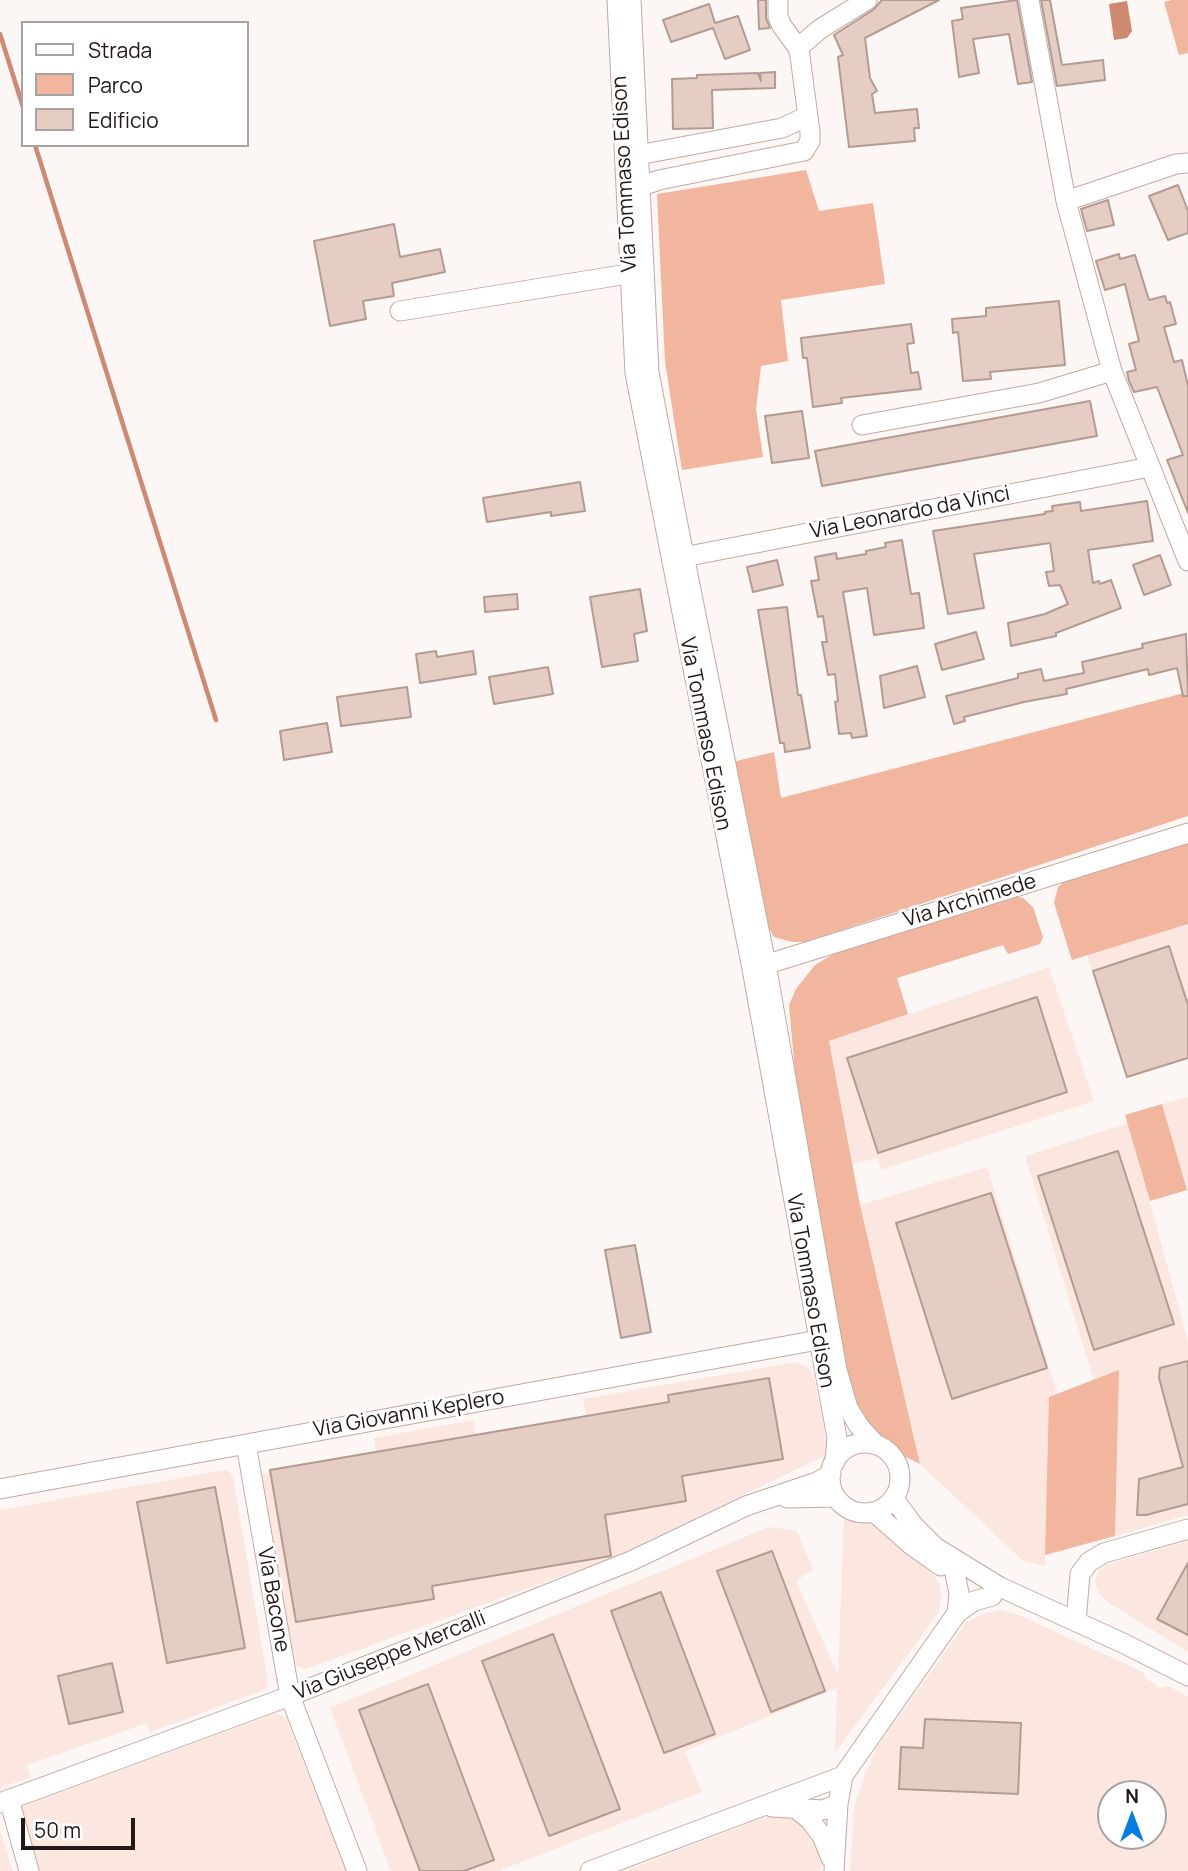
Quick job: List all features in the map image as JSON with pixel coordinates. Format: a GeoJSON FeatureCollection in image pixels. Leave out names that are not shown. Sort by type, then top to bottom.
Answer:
{"type":"FeatureCollection","features":[{"type":"Feature","properties":{"kind":"street","name":"Via Tommaso Edison"},"geometry":{"type":"LineString","coordinates":[[617,0],[636,272],[678,558],[837,1370],[848,1408],[876,1445]]}},
{"type":"Feature","properties":{"kind":"street","name":"Via Tommaso Edison"},"geometry":{"type":"LineString","coordinates":[[631,0],[639,187],[636,272]]}},
{"type":"Feature","properties":{"kind":"street"},"geometry":{"type":"LineString","coordinates":[[639,187],[804,151],[810,141],[798,48],[778,17],[778,0]]}},
{"type":"Feature","properties":{"kind":"street"},"geometry":{"type":"LineString","coordinates":[[798,48],[820,29],[867,0]]}},
{"type":"Feature","properties":{"kind":"street"},"geometry":{"type":"LineString","coordinates":[[1029,0],[1066,201],[1112,371],[1188,561]]}},
{"type":"Feature","properties":{"kind":"street"},"geometry":{"type":"LineString","coordinates":[[638,155],[782,128],[808,116]]}},
{"type":"Feature","properties":{"kind":"street"},"geometry":{"type":"LineString","coordinates":[[678,147],[671,159],[673,168],[681,176]]}},
{"type":"Feature","properties":{"kind":"street"},"geometry":{"type":"LineString","coordinates":[[1066,201],[1176,164],[1188,163]]}},
{"type":"Feature","properties":{"kind":"street"},"geometry":{"type":"LineString","coordinates":[[400,311],[636,272]]}},
{"type":"Feature","properties":{"kind":"street"},"geometry":{"type":"LineString","coordinates":[[862,425],[1039,393],[1112,371]]}},
{"type":"Feature","properties":{"kind":"street","name":"Via Leonardo da Vinci"},"geometry":{"type":"LineString","coordinates":[[678,558],[1150,467]]}},
{"type":"Feature","properties":{"kind":"street","name":"Via Archimede"},"geometry":{"type":"LineString","coordinates":[[759,967],[1188,833]]}},
{"type":"Feature","properties":{"kind":"street","name":"Via Tommaso Edison"},"geometry":{"type":"LineString","coordinates":[[759,967],[818,1340],[837,1438],[833,1468]]}},
{"type":"Feature","properties":{"kind":"street","name":"Via Giovanni Keplero"},"geometry":{"type":"LineString","coordinates":[[0,1489],[818,1340]]}},
{"type":"Feature","properties":{"kind":"street"},"geometry":{"type":"LineString","coordinates":[[866,1443],[876,1445],[886,1450],[899,1467],[899,1489],[894,1499],[885,1507],[874,1512],[853,1510],[836,1497],[831,1482],[833,1468],[848,1448],[866,1443]]}},
{"type":"Feature","properties":{"kind":"street","name":"Via Bacone"},"geometry":{"type":"LineString","coordinates":[[246,1444],[290,1696],[357,1871]]}},
{"type":"Feature","properties":{"kind":"street","name":"Via Giuseppe Mercalli"},"geometry":{"type":"LineString","coordinates":[[4,1801],[290,1696],[631,1561],[746,1506],[817,1482],[833,1468]]}},
{"type":"Feature","properties":{"kind":"street","name":"Via Giuseppe Mercalli"},"geometry":{"type":"LineString","coordinates":[[775,1497],[836,1497]]}},
{"type":"Feature","properties":{"kind":"street"},"geometry":{"type":"LineString","coordinates":[[894,1499],[914,1527],[935,1546],[1000,1587],[1188,1676]]}},
{"type":"Feature","properties":{"kind":"street"},"geometry":{"type":"LineString","coordinates":[[874,1512],[910,1544],[992,1596],[1024,1608],[1068,1618]]}},
{"type":"Feature","properties":{"kind":"street"},"geometry":{"type":"LineString","coordinates":[[1068,1618],[1080,1574],[1089,1562],[1104,1553],[1188,1529]]}},
{"type":"Feature","properties":{"kind":"street"},"geometry":{"type":"LineString","coordinates":[[955,1574],[959,1593],[957,1613]]}},
{"type":"Feature","properties":{"kind":"street"},"geometry":{"type":"LineString","coordinates":[[834,1868],[838,1804],[843,1776],[957,1613],[974,1601],[992,1596]]}},
{"type":"Feature","properties":{"kind":"street"},"geometry":{"type":"LineString","coordinates":[[590,1871],[843,1776]]}},
{"type":"Feature","properties":{"kind":"street"},"geometry":{"type":"LineString","coordinates":[[4,1801],[29,1871]]}},
{"type":"Feature","properties":{"kind":"street"},"geometry":{"type":"LineString","coordinates":[[743,1812],[777,1806],[823,1810],[838,1804]]}},
{"type":"Feature","properties":{"kind":"street"},"geometry":{"type":"LineString","coordinates":[[793,1807],[810,1820],[822,1836],[834,1868]]}},
{"type":"Feature","properties":{"kind":"shaded area"},"geometry":{"type":"Polygon","coordinates":[[[1127,1],[1132,31],[1127,38],[1114,40],[1109,4],[1127,1]]]}},
{"type":"Feature","properties":{"kind":"shaded area"},"geometry":{"type":"Polygon","coordinates":[[[1188,924],[1188,1058],[1127,1077],[1087,955],[1188,924]]]}},
{"type":"Feature","properties":{"kind":"shaded area"},"geometry":{"type":"Polygon","coordinates":[[[1049,967],[1094,1101],[881,1170],[877,1157],[853,1165],[829,1041],[1049,967]]]}},
{"type":"Feature","properties":{"kind":"shaded area"},"geometry":{"type":"Polygon","coordinates":[[[1188,1097],[1188,1190],[1187,1190],[1162,1104],[1188,1097]]]}},
{"type":"Feature","properties":{"kind":"shaded area"},"geometry":{"type":"Polygon","coordinates":[[[1128,1123],[1188,1341],[1188,1515],[1115,1536],[1119,1371],[1094,1381],[1025,1156],[1128,1123]]]}},
{"type":"Feature","properties":{"kind":"shaded area"},"geometry":{"type":"Polygon","coordinates":[[[987,1167],[1057,1393],[1049,1397],[1045,1566],[1023,1561],[920,1464],[860,1205],[987,1167]]]}},
{"type":"Feature","properties":{"kind":"shaded area"},"geometry":{"type":"Polygon","coordinates":[[[796,1362],[806,1366],[814,1375],[828,1452],[826,1455],[617,1556],[306,1669],[296,1666],[290,1659],[258,1475],[270,1473],[270,1470],[376,1452],[374,1438],[473,1420],[476,1435],[587,1416],[583,1399],[796,1362]]]}},
{"type":"Feature","properties":{"kind":"shaded area"},"geometry":{"type":"Polygon","coordinates":[[[225,1470],[230,1472],[233,1478],[268,1681],[266,1689],[150,1732],[147,1723],[27,1765],[31,1777],[0,1788],[0,1510],[225,1470]]]}},
{"type":"Feature","properties":{"kind":"shaded area"},"geometry":{"type":"Polygon","coordinates":[[[844,1513],[872,1520],[930,1570],[939,1583],[941,1596],[939,1612],[835,1753],[837,1688],[685,1751],[702,1792],[498,1871],[391,1871],[330,1708],[769,1527],[797,1531],[813,1569],[796,1581],[838,1675],[844,1513]]]}},
{"type":"Feature","properties":{"kind":"shaded area"},"geometry":{"type":"Polygon","coordinates":[[[1188,1541],[1188,1652],[1109,1603],[1099,1594],[1095,1583],[1099,1571],[1108,1564],[1188,1541]]]}},
{"type":"Feature","properties":{"kind":"shaded area"},"geometry":{"type":"Polygon","coordinates":[[[1001,1610],[1019,1615],[1143,1672],[1145,1678],[1160,1688],[1169,1686],[1188,1697],[1188,1871],[850,1871],[854,1808],[877,1747],[966,1623],[983,1614],[1001,1610]]]}},
{"type":"Feature","properties":{"kind":"shaded area"},"geometry":{"type":"Polygon","coordinates":[[[276,1713],[286,1717],[346,1871],[38,1871],[20,1807],[276,1713]]]}},
{"type":"Feature","properties":{"kind":"shaded area"},"geometry":{"type":"Polygon","coordinates":[[[776,1813],[802,1817],[825,1864],[819,1871],[624,1871],[776,1813]]]}},
{"type":"Feature","properties":{"kind":"shaded area"},"geometry":{"type":"Polygon","coordinates":[[[0,1830],[13,1871],[0,1871],[0,1830]]]}},
{"type":"Feature","properties":{"kind":"green space"},"geometry":{"type":"Polygon","coordinates":[[[1188,0],[1188,53],[1179,55],[1164,2],[1188,0]]]}},
{"type":"Feature","properties":{"kind":"green space"},"geometry":{"type":"Polygon","coordinates":[[[806,170],[819,211],[873,203],[885,284],[781,300],[788,361],[761,366],[756,409],[763,457],[682,470],[665,362],[657,194],[806,170]]]}},
{"type":"Feature","properties":{"kind":"green space"},"geometry":{"type":"Polygon","coordinates":[[[1188,692],[1188,816],[805,942],[774,937],[764,919],[732,762],[774,752],[781,798],[1188,692]]]}},
{"type":"Feature","properties":{"kind":"green space"},"geometry":{"type":"Polygon","coordinates":[[[1188,840],[1188,924],[1072,960],[1054,903],[1058,887],[1068,878],[1188,840]]]}},
{"type":"Feature","properties":{"kind":"green space"},"geometry":{"type":"Polygon","coordinates":[[[1012,896],[1023,898],[1033,907],[1043,937],[1040,944],[1008,954],[1003,945],[897,978],[908,1014],[829,1041],[860,1205],[920,1464],[902,1455],[866,1425],[843,1373],[798,1106],[789,1005],[796,989],[815,965],[840,950],[1012,896]]]}},
{"type":"Feature","properties":{"kind":"green space"},"geometry":{"type":"Polygon","coordinates":[[[1162,1104],[1187,1190],[1150,1201],[1125,1115],[1162,1104]]]}},
{"type":"Feature","properties":{"kind":"green space"},"geometry":{"type":"Polygon","coordinates":[[[1119,1370],[1115,1536],[1045,1555],[1049,1397],[1119,1370]]]}},
{"type":"Feature","properties":{"kind":"building"},"geometry":{"type":"Polygon","coordinates":[[[758,0],[766,0],[766,18],[770,28],[759,29],[758,0]]]}},
{"type":"Feature","properties":{"kind":"building"},"geometry":{"type":"Polygon","coordinates":[[[882,0],[939,0],[865,38],[870,78],[877,91],[872,94],[875,113],[917,109],[919,128],[914,128],[915,141],[849,147],[838,57],[843,55],[834,35],[873,10],[882,0]]]}},
{"type":"Feature","properties":{"kind":"building"},"geometry":{"type":"Polygon","coordinates":[[[1017,0],[1032,82],[1018,84],[1009,34],[973,39],[979,73],[959,77],[952,21],[963,19],[961,8],[1017,0]]]}},
{"type":"Feature","properties":{"kind":"building"},"geometry":{"type":"Polygon","coordinates":[[[1041,0],[1050,0],[1062,65],[1103,60],[1105,80],[1057,86],[1041,0]]]}},
{"type":"Feature","properties":{"kind":"building"},"geometry":{"type":"Polygon","coordinates":[[[709,4],[715,23],[738,16],[750,50],[725,59],[713,28],[671,42],[663,20],[709,4]]]}},
{"type":"Feature","properties":{"kind":"building"},"geometry":{"type":"Polygon","coordinates":[[[775,72],[775,88],[712,90],[713,128],[673,129],[672,79],[697,78],[697,75],[758,73],[761,81],[760,73],[775,72]]]}},
{"type":"Feature","properties":{"kind":"building"},"geometry":{"type":"Polygon","coordinates":[[[1178,185],[1188,211],[1188,233],[1168,240],[1149,196],[1178,185]]]}},
{"type":"Feature","properties":{"kind":"building"},"geometry":{"type":"Polygon","coordinates":[[[1108,200],[1114,225],[1087,231],[1081,209],[1108,200]]]}},
{"type":"Feature","properties":{"kind":"building"},"geometry":{"type":"Polygon","coordinates":[[[394,224],[400,257],[440,249],[445,272],[392,283],[394,296],[363,301],[366,319],[330,326],[314,241],[394,224]]]}},
{"type":"Feature","properties":{"kind":"building"},"geometry":{"type":"Polygon","coordinates":[[[1119,254],[1120,259],[1135,255],[1149,300],[1165,296],[1167,303],[1170,302],[1176,324],[1164,327],[1174,362],[1182,360],[1188,386],[1188,513],[1167,460],[1183,455],[1157,387],[1134,392],[1129,381],[1127,372],[1136,370],[1129,344],[1139,341],[1125,284],[1105,290],[1096,261],[1119,254]]]}},
{"type":"Feature","properties":{"kind":"building"},"geometry":{"type":"Polygon","coordinates":[[[1059,301],[1065,365],[990,372],[991,379],[963,381],[958,332],[953,333],[952,319],[986,316],[986,308],[1059,301]]]}},
{"type":"Feature","properties":{"kind":"building"},"geometry":{"type":"Polygon","coordinates":[[[911,324],[914,343],[907,344],[911,373],[918,372],[921,389],[841,398],[842,403],[813,407],[807,358],[803,358],[801,338],[911,324]]]}},
{"type":"Feature","properties":{"kind":"building"},"geometry":{"type":"Polygon","coordinates":[[[1090,401],[1097,436],[822,486],[815,451],[1090,401]]]}},
{"type":"Feature","properties":{"kind":"building"},"geometry":{"type":"Polygon","coordinates":[[[802,411],[809,458],[772,463],[765,416],[802,411]]]}},
{"type":"Feature","properties":{"kind":"building"},"geometry":{"type":"Polygon","coordinates":[[[580,482],[585,511],[551,516],[551,512],[487,522],[483,498],[580,482]]]}},
{"type":"Feature","properties":{"kind":"building"},"geometry":{"type":"Polygon","coordinates":[[[1147,501],[1153,541],[1088,550],[1093,583],[1099,581],[1100,584],[1111,580],[1121,608],[1056,633],[1056,636],[1011,646],[1008,623],[1045,614],[1068,604],[1060,585],[1049,586],[1046,572],[1054,571],[1050,543],[974,554],[984,608],[948,614],[933,531],[1045,514],[1053,511],[1052,506],[1080,502],[1081,511],[1147,501]]]}},
{"type":"Feature","properties":{"kind":"building"},"geometry":{"type":"Polygon","coordinates":[[[902,540],[911,594],[919,593],[924,628],[874,635],[867,588],[843,592],[867,736],[852,738],[851,733],[839,734],[835,674],[828,675],[822,642],[827,642],[823,616],[818,617],[811,581],[819,580],[815,557],[836,553],[837,559],[866,554],[866,551],[886,547],[885,543],[902,540]]]}},
{"type":"Feature","properties":{"kind":"building"},"geometry":{"type":"Polygon","coordinates":[[[1160,555],[1171,585],[1144,595],[1133,565],[1160,555]]]}},
{"type":"Feature","properties":{"kind":"building"},"geometry":{"type":"Polygon","coordinates":[[[777,560],[783,585],[753,592],[747,567],[777,560]]]}},
{"type":"Feature","properties":{"kind":"building"},"geometry":{"type":"Polygon","coordinates":[[[640,589],[647,631],[634,634],[638,661],[602,667],[590,597],[640,589]]]}},
{"type":"Feature","properties":{"kind":"building"},"geometry":{"type":"Polygon","coordinates":[[[517,594],[518,609],[485,612],[484,597],[517,594]]]}},
{"type":"Feature","properties":{"kind":"building"},"geometry":{"type":"Polygon","coordinates":[[[787,607],[798,695],[801,695],[810,748],[785,752],[784,743],[780,743],[758,610],[787,607]]]}},
{"type":"Feature","properties":{"kind":"building"},"geometry":{"type":"Polygon","coordinates":[[[976,632],[984,659],[942,670],[935,644],[976,632]]]}},
{"type":"Feature","properties":{"kind":"building"},"geometry":{"type":"Polygon","coordinates":[[[1186,634],[1188,696],[1183,696],[1177,668],[1149,675],[1148,669],[1066,689],[1067,694],[964,717],[965,721],[954,724],[946,696],[1018,678],[1018,674],[1041,669],[1044,681],[1084,673],[1082,662],[1143,648],[1142,644],[1186,634]]]}},
{"type":"Feature","properties":{"kind":"building"},"geometry":{"type":"Polygon","coordinates":[[[436,651],[437,657],[473,651],[476,674],[420,683],[416,654],[436,651]]]}},
{"type":"Feature","properties":{"kind":"building"},"geometry":{"type":"Polygon","coordinates":[[[917,666],[925,697],[884,708],[880,676],[917,666]]]}},
{"type":"Feature","properties":{"kind":"building"},"geometry":{"type":"Polygon","coordinates":[[[548,667],[553,694],[494,704],[489,677],[548,667]]]}},
{"type":"Feature","properties":{"kind":"building"},"geometry":{"type":"Polygon","coordinates":[[[407,687],[411,717],[341,726],[337,697],[407,687]]]}},
{"type":"Feature","properties":{"kind":"building"},"geometry":{"type":"Polygon","coordinates":[[[327,723],[332,752],[284,760],[280,731],[327,723]]]}},
{"type":"Feature","properties":{"kind":"building"},"geometry":{"type":"Polygon","coordinates":[[[1169,946],[1188,1005],[1188,1058],[1127,1077],[1093,971],[1169,946]]]}},
{"type":"Feature","properties":{"kind":"building"},"geometry":{"type":"Polygon","coordinates":[[[1037,997],[1067,1092],[878,1153],[847,1058],[1037,997]]]}},
{"type":"Feature","properties":{"kind":"building"},"geometry":{"type":"Polygon","coordinates":[[[1118,1151],[1174,1324],[1094,1350],[1038,1176],[1118,1151]]]}},
{"type":"Feature","properties":{"kind":"building"},"geometry":{"type":"Polygon","coordinates":[[[991,1193],[1047,1368],[952,1399],[896,1223],[991,1193]]]}},
{"type":"Feature","properties":{"kind":"building"},"geometry":{"type":"Polygon","coordinates":[[[635,1245],[651,1332],[621,1338],[605,1250],[635,1245]]]}},
{"type":"Feature","properties":{"kind":"building"},"geometry":{"type":"Polygon","coordinates":[[[1188,1361],[1188,1504],[1137,1515],[1139,1479],[1183,1467],[1159,1378],[1160,1368],[1188,1361]]]}},
{"type":"Feature","properties":{"kind":"building"},"geometry":{"type":"Polygon","coordinates":[[[769,1378],[783,1459],[682,1476],[686,1501],[605,1515],[611,1556],[432,1586],[434,1599],[296,1622],[270,1470],[669,1402],[668,1395],[769,1378]]]}},
{"type":"Feature","properties":{"kind":"building"},"geometry":{"type":"Polygon","coordinates":[[[215,1487],[245,1648],[167,1663],[137,1502],[215,1487]]]}},
{"type":"Feature","properties":{"kind":"building"},"geometry":{"type":"Polygon","coordinates":[[[772,1551],[825,1691],[771,1712],[717,1571],[772,1551]]]}},
{"type":"Feature","properties":{"kind":"building"},"geometry":{"type":"Polygon","coordinates":[[[1188,1563],[1188,1635],[1157,1619],[1188,1563]]]}},
{"type":"Feature","properties":{"kind":"building"},"geometry":{"type":"Polygon","coordinates":[[[661,1592],[715,1734],[664,1753],[611,1611],[661,1592]]]}},
{"type":"Feature","properties":{"kind":"building"},"geometry":{"type":"Polygon","coordinates":[[[553,1634],[620,1809],[549,1836],[482,1661],[553,1634]]]}},
{"type":"Feature","properties":{"kind":"building"},"geometry":{"type":"Polygon","coordinates":[[[112,1663],[123,1712],[69,1724],[58,1676],[112,1663]]]}},
{"type":"Feature","properties":{"kind":"building"},"geometry":{"type":"Polygon","coordinates":[[[428,1684],[494,1860],[464,1871],[420,1871],[359,1710],[428,1684]]]}},
{"type":"Feature","properties":{"kind":"building"},"geometry":{"type":"Polygon","coordinates":[[[925,1719],[1021,1723],[1018,1794],[899,1789],[901,1747],[923,1748],[925,1719]]]}},
{"type":"Feature","properties":{"kind":"waterway"},"geometry":{"type":"LineString","coordinates":[[0,34],[21,101]]}},
{"type":"Feature","properties":{"kind":"waterway"},"geometry":{"type":"LineString","coordinates":[[36,147],[216,720]]}}]}
